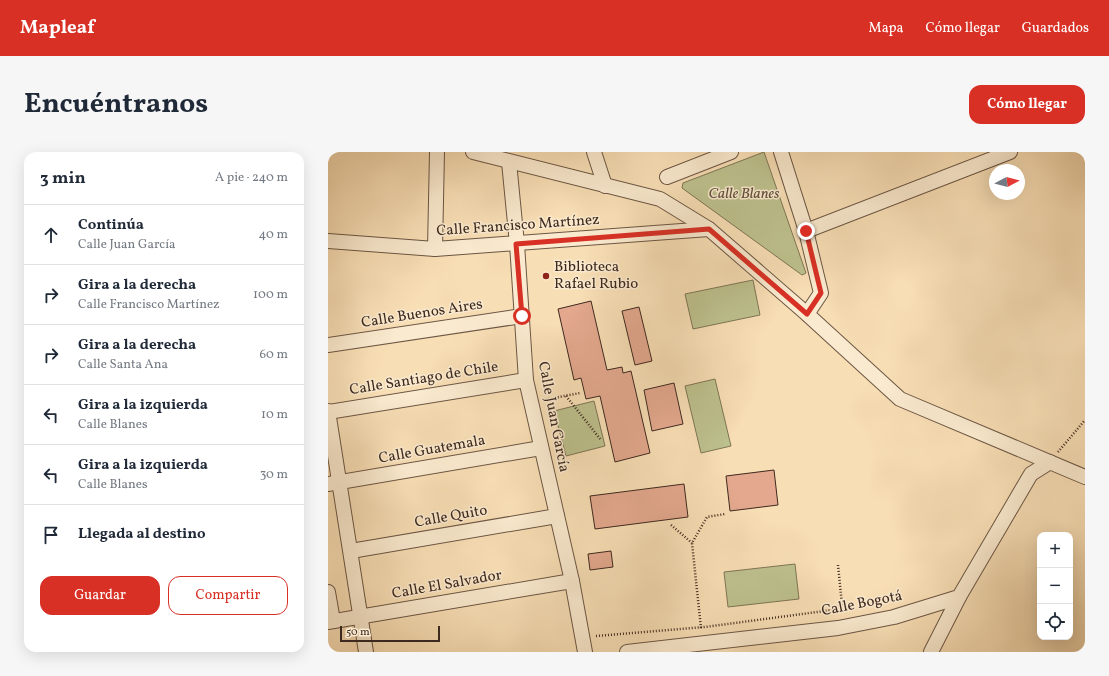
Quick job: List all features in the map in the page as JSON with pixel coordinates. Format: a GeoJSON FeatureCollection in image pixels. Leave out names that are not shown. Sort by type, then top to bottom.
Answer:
{"type":"FeatureCollection","features":[{"type":"Feature","properties":{"kind":"street"},"geometry":{"type":"LineString","coordinates":[[435,249],[437,152]]}},
{"type":"Feature","properties":{"kind":"street"},"geometry":{"type":"LineString","coordinates":[[473,152],[660,199],[709,229],[807,314],[900,399],[1085,477]]}},
{"type":"Feature","properties":{"kind":"street"},"geometry":{"type":"LineString","coordinates":[[594,152],[605,186]]}},
{"type":"Feature","properties":{"kind":"street"},"geometry":{"type":"LineString","coordinates":[[667,177],[731,152]]}},
{"type":"Feature","properties":{"kind":"street"},"geometry":{"type":"LineString","coordinates":[[781,152],[806,231],[821,293],[807,314]]}},
{"type":"Feature","properties":{"kind":"street"},"geometry":{"type":"LineString","coordinates":[[806,231],[988,156],[1010,152]]}},
{"type":"Feature","properties":{"kind":"street","name":"Calle Juan García"},"geometry":{"type":"LineString","coordinates":[[509,162],[526,380],[572,581],[585,652]]}},
{"type":"Feature","properties":{"kind":"street","name":"Calle Francisco Martínez"},"geometry":{"type":"LineString","coordinates":[[328,241],[435,249],[709,229]]}},
{"type":"Feature","properties":{"kind":"street","name":"Calle Buenos Aires"},"geometry":{"type":"LineString","coordinates":[[328,345],[522,316]]}},
{"type":"Feature","properties":{"kind":"street","name":"Calle Santiago de Chile"},"geometry":{"type":"LineString","coordinates":[[328,412],[526,380]]}},
{"type":"Feature","properties":{"kind":"street"},"geometry":{"type":"LineString","coordinates":[[328,412],[334,484],[351,551],[362,616],[366,652]]}},
{"type":"Feature","properties":{"kind":"street","name":"Calle Guatemala"},"geometry":{"type":"LineString","coordinates":[[334,484],[541,448]]}},
{"type":"Feature","properties":{"kind":"street"},"geometry":{"type":"LineString","coordinates":[[1027,452],[1030,474]]}},
{"type":"Feature","properties":{"kind":"street"},"geometry":{"type":"LineString","coordinates":[[931,652],[959,597],[1030,474],[1050,462]]}},
{"type":"Feature","properties":{"kind":"street","name":"Calle Quito"},"geometry":{"type":"LineString","coordinates":[[351,551],[557,516]]}},
{"type":"Feature","properties":{"kind":"street","name":"Calle El Salvador"},"geometry":{"type":"LineString","coordinates":[[331,622],[572,581]]}},
{"type":"Feature","properties":{"kind":"street"},"geometry":{"type":"LineString","coordinates":[[328,592],[331,622]]}},
{"type":"Feature","properties":{"kind":"street","name":"Calle Bogotá"},"geometry":{"type":"LineString","coordinates":[[628,652],[838,628],[894,617],[959,597]]}},
{"type":"Feature","properties":{"kind":"path"},"geometry":{"type":"LineString","coordinates":[[566,396],[601,440]]}},
{"type":"Feature","properties":{"kind":"path"},"geometry":{"type":"LineString","coordinates":[[1050,462],[1085,420]]}},
{"type":"Feature","properties":{"kind":"path"},"geometry":{"type":"LineString","coordinates":[[701,628],[692,543],[707,517],[725,514]]}},
{"type":"Feature","properties":{"kind":"path"},"geometry":{"type":"LineString","coordinates":[[671,525],[692,543]]}},
{"type":"Feature","properties":{"kind":"path"},"geometry":{"type":"LineString","coordinates":[[594,629],[596,636],[701,628],[832,610],[842,605],[838,565]]}},
{"type":"Feature","properties":{"kind":"green space","name":"Calle Blanes"},"geometry":{"type":"Polygon","coordinates":[[[764,152],[806,273],[802,275],[682,188],[683,183],[764,152]]]}},
{"type":"Feature","properties":{"kind":"green space"},"geometry":{"type":"Polygon","coordinates":[[[753,280],[760,315],[693,329],[685,294],[753,280]]]}},
{"type":"Feature","properties":{"kind":"green space"},"geometry":{"type":"Polygon","coordinates":[[[715,379],[731,446],[701,453],[685,386],[715,379]]]}},
{"type":"Feature","properties":{"kind":"green space"},"geometry":{"type":"Polygon","coordinates":[[[594,401],[605,446],[566,456],[554,411],[594,401]]]}},
{"type":"Feature","properties":{"kind":"green space"},"geometry":{"type":"Polygon","coordinates":[[[795,564],[799,599],[728,607],[724,572],[795,564]]]}},
{"type":"Feature","properties":{"kind":"building"},"geometry":{"type":"Polygon","coordinates":[[[591,301],[607,370],[622,367],[623,373],[631,371],[650,453],[615,462],[600,396],[586,399],[581,378],[574,380],[558,309],[591,301]]]}},
{"type":"Feature","properties":{"kind":"building"},"geometry":{"type":"Polygon","coordinates":[[[639,307],[652,361],[635,365],[622,311],[639,307]]]}},
{"type":"Feature","properties":{"kind":"building"},"geometry":{"type":"Polygon","coordinates":[[[674,383],[683,424],[652,431],[644,390],[674,383]]]}},
{"type":"Feature","properties":{"kind":"building"},"geometry":{"type":"Polygon","coordinates":[[[774,470],[778,505],[730,511],[726,476],[774,470]]]}},
{"type":"Feature","properties":{"kind":"building"},"geometry":{"type":"Polygon","coordinates":[[[684,484],[688,517],[595,529],[590,496],[684,484]]]}},
{"type":"Feature","properties":{"kind":"building"},"geometry":{"type":"Polygon","coordinates":[[[611,551],[613,567],[590,570],[588,554],[611,551]]]}},
{"type":"Feature","properties":{"kind":"place","name":"Biblioteca Rafael Rubio"},"geometry":{"type":"Point","coordinates":[546,276]}},
{"type":"Feature","properties":{"kind":"route"},"geometry":{"type":"LineString","coordinates":[[522,316],[516,244],[709,229],[807,314],[821,293],[806,231]]}}]}
